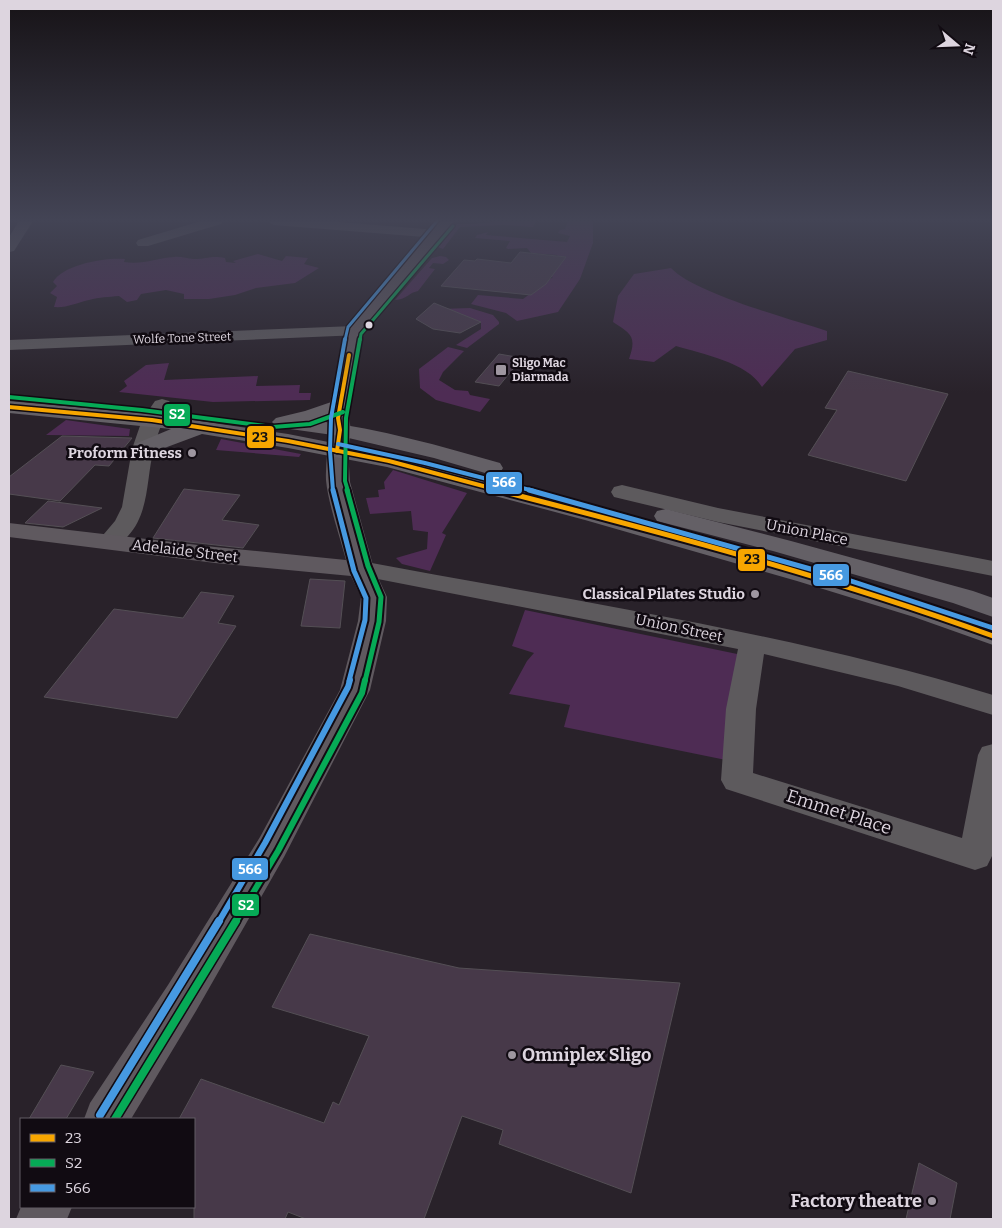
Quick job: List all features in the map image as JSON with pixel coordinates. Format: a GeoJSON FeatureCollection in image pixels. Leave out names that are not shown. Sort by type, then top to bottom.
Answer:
{"type":"FeatureCollection","features":[{"type":"Feature","properties":{"kind":"highway"},"geometry":{"type":"LineString","coordinates":[[9,389],[157,412],[202,427],[440,453],[782,546],[963,597],[993,608]]}},
{"type":"Feature","properties":{"kind":"highway"},"geometry":{"type":"LineString","coordinates":[[9,406],[157,412],[273,420],[309,418],[340,405]]}},
{"type":"Feature","properties":{"kind":"highway"},"geometry":{"type":"LineString","coordinates":[[273,420],[339,441],[389,461],[466,480],[797,572],[924,611],[993,636]]}},
{"type":"Feature","properties":{"kind":"highway"},"geometry":{"type":"LineString","coordinates":[[143,449],[172,436],[202,427]]}},
{"type":"Feature","properties":{"kind":"main road"},"geometry":{"type":"LineString","coordinates":[[107,1118],[182,998],[272,847],[350,700],[370,630],[374,597],[362,569],[338,482],[338,418],[354,331],[398,278]]}},
{"type":"Feature","properties":{"kind":"main road","name":"Adelaide Street"},"geometry":{"type":"LineString","coordinates":[[9,530],[215,555],[362,569]]}},
{"type":"Feature","properties":{"kind":"main road"},"geometry":{"type":"LineString","coordinates":[[40,1219],[48,1208]]}},
{"type":"Feature","properties":{"kind":"street","name":"Wolfe Tone Street"},"geometry":{"type":"LineString","coordinates":[[9,345],[354,331]]}},
{"type":"Feature","properties":{"kind":"street"},"geometry":{"type":"LineString","coordinates":[[110,541],[126,524],[133,507],[143,449],[157,412]]}},
{"type":"Feature","properties":{"kind":"street","name":"Union Place"},"geometry":{"type":"LineString","coordinates":[[622,492],[718,514],[993,569]]}},
{"type":"Feature","properties":{"kind":"street","name":"Union Street"},"geometry":{"type":"LineString","coordinates":[[362,569],[615,615],[752,644],[885,673],[993,705]]}},
{"type":"Feature","properties":{"kind":"street","name":"Emmet Place"},"geometry":{"type":"LineString","coordinates":[[752,644],[741,709],[736,780],[975,856],[993,755]]}},
{"type":"Feature","properties":{"kind":"shaded area"},"geometry":{"type":"Polygon","coordinates":[[[56,278],[303,278],[295,283],[256,288],[235,295],[209,299],[184,299],[184,294],[166,290],[141,294],[137,300],[127,302],[119,296],[97,298],[59,307],[54,307],[57,297],[50,293],[57,286],[53,282],[56,278]]]}},
{"type":"Feature","properties":{"kind":"shaded area"},"geometry":{"type":"Polygon","coordinates":[[[414,278],[428,278],[418,291],[395,300],[414,278]]]}},
{"type":"Feature","properties":{"kind":"shaded area"},"geometry":{"type":"Polygon","coordinates":[[[551,278],[580,278],[558,312],[517,321],[506,313],[471,304],[478,295],[523,299],[551,278]]]}},
{"type":"Feature","properties":{"kind":"shaded area"},"geometry":{"type":"Polygon","coordinates":[[[631,278],[685,278],[721,296],[827,331],[827,340],[795,349],[762,387],[755,378],[735,365],[676,346],[654,362],[629,359],[632,345],[631,336],[613,322],[618,296],[631,278]]]}},
{"type":"Feature","properties":{"kind":"shaded area"},"geometry":{"type":"Polygon","coordinates":[[[470,308],[493,315],[499,324],[467,348],[456,345],[481,329],[481,322],[439,309],[470,308]]]}},
{"type":"Feature","properties":{"kind":"shaded area"},"geometry":{"type":"Polygon","coordinates":[[[448,347],[464,351],[443,372],[439,380],[455,390],[468,391],[470,395],[490,399],[480,412],[436,400],[420,388],[419,369],[448,347]]]}},
{"type":"Feature","properties":{"kind":"shaded area"},"geometry":{"type":"Polygon","coordinates":[[[169,363],[164,380],[258,376],[256,386],[300,385],[299,393],[311,393],[310,400],[213,402],[119,392],[127,386],[124,381],[146,365],[169,363]]]}},
{"type":"Feature","properties":{"kind":"shaded area"},"geometry":{"type":"Polygon","coordinates":[[[66,420],[130,429],[129,436],[46,435],[66,420]]]}},
{"type":"Feature","properties":{"kind":"shaded area"},"geometry":{"type":"Polygon","coordinates":[[[221,439],[301,454],[299,457],[216,450],[221,439]]]}},
{"type":"Feature","properties":{"kind":"shaded area"},"geometry":{"type":"Polygon","coordinates":[[[393,470],[467,493],[442,533],[446,535],[430,571],[402,564],[396,558],[427,549],[428,532],[413,530],[411,511],[370,514],[366,498],[379,497],[378,490],[385,489],[384,482],[393,470]]]}},
{"type":"Feature","properties":{"kind":"shaded area"},"geometry":{"type":"Polygon","coordinates":[[[525,610],[742,655],[726,760],[564,727],[570,705],[509,694],[527,661],[534,653],[512,646],[525,610]]]}},
{"type":"Feature","properties":{"kind":"building"},"geometry":{"type":"Polygon","coordinates":[[[448,278],[550,278],[546,284],[531,295],[441,286],[448,278]]]}},
{"type":"Feature","properties":{"kind":"building"},"geometry":{"type":"Polygon","coordinates":[[[434,303],[481,322],[460,333],[433,329],[416,319],[434,303]]]}},
{"type":"Feature","properties":{"kind":"building"},"geometry":{"type":"Polygon","coordinates":[[[499,354],[522,358],[499,386],[475,382],[499,354]]]}},
{"type":"Feature","properties":{"kind":"building"},"geometry":{"type":"Polygon","coordinates":[[[848,371],[948,394],[906,481],[808,455],[837,410],[825,408],[848,371]]]}},
{"type":"Feature","properties":{"kind":"building"},"geometry":{"type":"Polygon","coordinates":[[[62,436],[132,438],[109,466],[95,465],[60,501],[9,494],[9,477],[62,436]]]}},
{"type":"Feature","properties":{"kind":"building"},"geometry":{"type":"Polygon","coordinates":[[[184,489],[240,495],[222,520],[259,525],[243,548],[153,538],[184,489]]]}},
{"type":"Feature","properties":{"kind":"building"},"geometry":{"type":"Polygon","coordinates":[[[48,501],[102,508],[63,527],[25,523],[48,501]]]}},
{"type":"Feature","properties":{"kind":"building"},"geometry":{"type":"Polygon","coordinates":[[[310,579],[345,581],[340,628],[301,626],[310,579]]]}},
{"type":"Feature","properties":{"kind":"building"},"geometry":{"type":"Polygon","coordinates":[[[201,592],[234,596],[218,623],[236,626],[177,718],[44,697],[114,609],[183,618],[201,592]]]}},
{"type":"Feature","properties":{"kind":"building","name":"Omniplex Sligo"},"geometry":{"type":"Polygon","coordinates":[[[310,934],[459,968],[680,983],[631,1193],[499,1144],[503,1130],[462,1116],[424,1219],[306,1219],[288,1212],[285,1219],[194,1219],[195,1118],[180,1118],[201,1079],[324,1123],[333,1102],[339,1105],[369,1036],[272,1007],[310,934]]]}},
{"type":"Feature","properties":{"kind":"building"},"geometry":{"type":"Polygon","coordinates":[[[61,1065],[94,1072],[67,1118],[30,1118],[61,1065]]]}},
{"type":"Feature","properties":{"kind":"building","name":"Factory theatre"},"geometry":{"type":"Polygon","coordinates":[[[919,1163],[957,1183],[950,1219],[906,1219],[919,1163]]]}},
{"type":"Feature","properties":{"kind":"transit line","name":"566"},"geometry":{"type":"LineString","coordinates":[[100,1115],[176,994],[265,843],[348,687],[365,620],[366,598],[354,571],[331,483],[331,418],[348,327],[389,278]]}},
{"type":"Feature","properties":{"kind":"transit line","name":"S2"},"geometry":{"type":"LineString","coordinates":[[116,1118],[188,1002],[278,851],[362,693],[379,622],[381,597],[368,566],[345,481],[346,418],[361,334],[408,278]]}},
{"type":"Feature","properties":{"kind":"transit line","name":"23"},"geometry":{"type":"LineString","coordinates":[[337,451],[340,430],[338,418],[349,355]]}},
{"type":"Feature","properties":{"kind":"transit line","name":"S2"},"geometry":{"type":"LineString","coordinates":[[9,397],[142,410],[273,427],[310,424],[343,412]]}},
{"type":"Feature","properties":{"kind":"transit line","name":"23"},"geometry":{"type":"LineString","coordinates":[[9,407],[152,420],[288,441],[389,461],[594,515],[806,575],[924,611],[993,636]]}},
{"type":"Feature","properties":{"kind":"transit line","name":"566"},"geometry":{"type":"LineString","coordinates":[[338,444],[468,474],[683,532],[878,589],[993,628]]}},
{"type":"Feature","properties":{"kind":"place","name":"Sligo Mac Diarmada"},"geometry":{"type":"Point","coordinates":[501,370]}},
{"type":"Feature","properties":{"kind":"place","name":"Proform Fitness"},"geometry":{"type":"Point","coordinates":[192,453]}},
{"type":"Feature","properties":{"kind":"place","name":"Classical Pilates Studio"},"geometry":{"type":"Point","coordinates":[755,594]}},
{"type":"Feature","properties":{"kind":"place","name":"Omniplex Sligo"},"geometry":{"type":"Point","coordinates":[512,1055]}},
{"type":"Feature","properties":{"kind":"place","name":"Factory theatre"},"geometry":{"type":"Point","coordinates":[932,1201]}}]}
